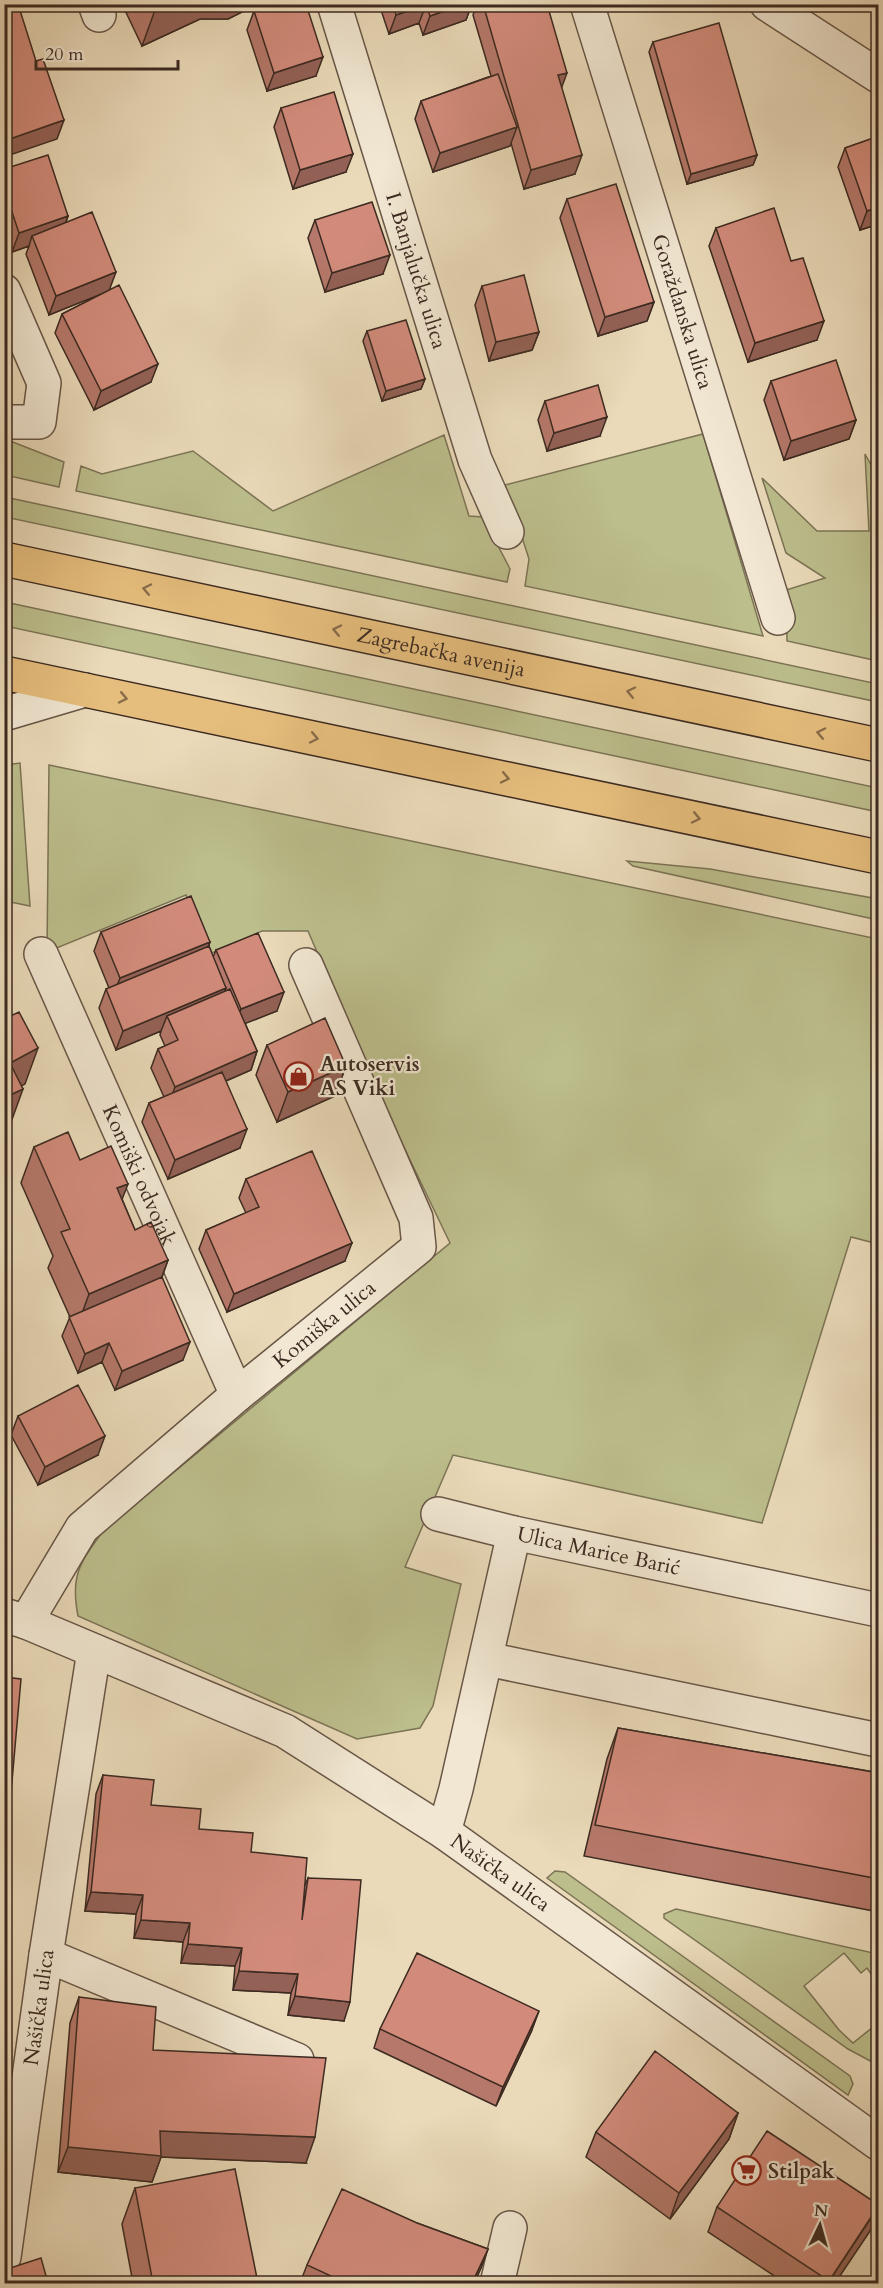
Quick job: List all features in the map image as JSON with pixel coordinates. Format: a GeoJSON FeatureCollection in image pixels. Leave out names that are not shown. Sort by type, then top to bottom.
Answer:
{"type":"FeatureCollection","features":[{"type":"Feature","properties":{"kind":"main road","name":"Zagrebačka avenija"},"geometry":{"type":"LineString","coordinates":[[4,558],[879,745]]}},
{"type":"Feature","properties":{"kind":"main road"},"geometry":{"type":"LineString","coordinates":[[4,673],[879,857]]}},
{"type":"Feature","properties":{"kind":"street","name":"I. Banjalučka ulica"},"geometry":{"type":"LineString","coordinates":[[333,4],[475,460],[507,532]]}},
{"type":"Feature","properties":{"kind":"street","name":"Goraždanska ulica"},"geometry":{"type":"LineString","coordinates":[[587,4],[778,618]]}},
{"type":"Feature","properties":{"kind":"street"},"geometry":{"type":"LineString","coordinates":[[767,4],[879,76]]}},
{"type":"Feature","properties":{"kind":"street"},"geometry":{"type":"LineString","coordinates":[[4,291],[44,383],[39,422],[4,422]]}},
{"type":"Feature","properties":{"kind":"street"},"geometry":{"type":"LineString","coordinates":[[4,714],[85,690]]}},
{"type":"Feature","properties":{"kind":"street","name":"Komiški odvojak"},"geometry":{"type":"LineString","coordinates":[[41,954],[237,1395]]}},
{"type":"Feature","properties":{"kind":"street","name":"Komiška ulica"},"geometry":{"type":"LineString","coordinates":[[15,1619],[82,1528],[237,1395],[419,1247],[416,1218],[306,965]]}},
{"type":"Feature","properties":{"kind":"street"},"geometry":{"type":"LineString","coordinates":[[438,1514],[514,1533]]}},
{"type":"Feature","properties":{"kind":"street","name":"Ulica Marice Barić"},"geometry":{"type":"LineString","coordinates":[[444,1832],[487,1659],[514,1533],[879,1610]]}},
{"type":"Feature","properties":{"kind":"street","name":"Našička ulica"},"geometry":{"type":"LineString","coordinates":[[15,1619],[285,1731],[444,1832],[879,2143]]}},
{"type":"Feature","properties":{"kind":"street","name":"Našička ulica"},"geometry":{"type":"LineString","coordinates":[[4,2257],[46,1955],[94,1651]]}},
{"type":"Feature","properties":{"kind":"street"},"geometry":{"type":"LineString","coordinates":[[487,1659],[879,1740]]}},
{"type":"Feature","properties":{"kind":"street"},"geometry":{"type":"LineString","coordinates":[[46,1955],[297,2060]]}},
{"type":"Feature","properties":{"kind":"street"},"geometry":{"type":"LineString","coordinates":[[496,2283],[510,2228]]}},
{"type":"Feature","properties":{"kind":"green space"},"geometry":{"type":"Polygon","coordinates":[[[878,433],[878,661],[787,641],[786,590],[825,578],[786,553],[762,478],[817,531],[869,531],[865,454],[875,472],[878,433]]]}},
{"type":"Feature","properties":{"kind":"green space"},"geometry":{"type":"Polygon","coordinates":[[[703,434],[763,636],[525,586],[529,559],[505,485],[703,434]]]}},
{"type":"Feature","properties":{"kind":"green space"},"geometry":{"type":"Polygon","coordinates":[[[444,435],[469,516],[483,517],[510,569],[507,582],[76,491],[81,466],[102,474],[193,451],[273,511],[444,435]]]}},
{"type":"Feature","properties":{"kind":"green space"},"geometry":{"type":"Polygon","coordinates":[[[5,439],[64,462],[59,487],[5,475],[5,439]]]}},
{"type":"Feature","properties":{"kind":"green space"},"geometry":{"type":"Polygon","coordinates":[[[5,497],[878,684],[878,702],[5,517],[5,497]]]}},
{"type":"Feature","properties":{"kind":"green space"},"geometry":{"type":"Polygon","coordinates":[[[5,602],[878,788],[878,812],[5,626],[5,602]]]}},
{"type":"Feature","properties":{"kind":"green space"},"geometry":{"type":"Polygon","coordinates":[[[20,763],[30,906],[5,901],[5,765],[20,763]]]}},
{"type":"Feature","properties":{"kind":"green space"},"geometry":{"type":"Polygon","coordinates":[[[49,765],[878,939],[878,1244],[851,1237],[762,1523],[453,1455],[405,1567],[461,1584],[433,1706],[420,1728],[357,1739],[78,1616],[76,1580],[83,1561],[103,1531],[450,1243],[372,1081],[308,931],[262,931],[212,953],[186,895],[47,952],[49,765]]]}},
{"type":"Feature","properties":{"kind":"green space"},"geometry":{"type":"Polygon","coordinates":[[[627,861],[710,869],[878,899],[878,920],[633,866],[627,861]]]}},
{"type":"Feature","properties":{"kind":"green space"},"geometry":{"type":"Polygon","coordinates":[[[555,1871],[565,1872],[850,2076],[853,2084],[848,2095],[547,1878],[555,1871]]]}},
{"type":"Feature","properties":{"kind":"green space"},"geometry":{"type":"Polygon","coordinates":[[[676,1909],[878,1954],[878,1984],[867,1968],[861,1973],[844,1953],[804,1986],[839,2030],[853,2043],[878,2023],[878,2061],[872,2062],[848,2049],[664,1918],[664,1914],[676,1909]]]}},
{"type":"Feature","properties":{"kind":"building"},"geometry":{"type":"Polygon","coordinates":[[[4,4],[18,4],[36,61],[43,59],[64,120],[4,141],[4,4]]]}},
{"type":"Feature","properties":{"kind":"building"},"geometry":{"type":"Polygon","coordinates":[[[152,4],[167,4],[155,10],[152,4]]]}},
{"type":"Feature","properties":{"kind":"building"},"geometry":{"type":"Polygon","coordinates":[[[274,4],[306,4],[323,57],[274,73],[254,11],[274,4]]]}},
{"type":"Feature","properties":{"kind":"building"},"geometry":{"type":"Polygon","coordinates":[[[393,4],[464,4],[430,16],[426,5],[396,15],[393,4]]]}},
{"type":"Feature","properties":{"kind":"building"},"geometry":{"type":"Polygon","coordinates":[[[483,4],[547,4],[567,73],[558,75],[582,155],[531,170],[483,4]]]}},
{"type":"Feature","properties":{"kind":"building"},"geometry":{"type":"Polygon","coordinates":[[[719,23],[757,155],[691,174],[653,42],[719,23]]]}},
{"type":"Feature","properties":{"kind":"building"},"geometry":{"type":"Polygon","coordinates":[[[498,74],[517,127],[440,153],[421,101],[498,74]]]}},
{"type":"Feature","properties":{"kind":"building"},"geometry":{"type":"Polygon","coordinates":[[[334,92],[353,154],[300,170],[281,108],[334,92]]]}},
{"type":"Feature","properties":{"kind":"building"},"geometry":{"type":"Polygon","coordinates":[[[879,136],[879,207],[867,211],[845,148],[879,136]]]}},
{"type":"Feature","properties":{"kind":"building"},"geometry":{"type":"Polygon","coordinates":[[[48,155],[68,216],[19,233],[4,188],[4,169],[48,155]]]}},
{"type":"Feature","properties":{"kind":"building"},"geometry":{"type":"Polygon","coordinates":[[[616,184],[654,302],[605,317],[567,199],[616,184]]]}},
{"type":"Feature","properties":{"kind":"building"},"geometry":{"type":"Polygon","coordinates":[[[372,202],[390,255],[332,273],[315,220],[372,202]]]}},
{"type":"Feature","properties":{"kind":"building"},"geometry":{"type":"Polygon","coordinates":[[[774,208],[791,261],[803,258],[824,321],[755,343],[716,228],[774,208]]]}},
{"type":"Feature","properties":{"kind":"building"},"geometry":{"type":"Polygon","coordinates":[[[92,212],[116,272],[56,296],[32,236],[92,212]]]}},
{"type":"Feature","properties":{"kind":"building"},"geometry":{"type":"Polygon","coordinates":[[[524,275],[539,332],[496,342],[482,286],[524,275]]]}},
{"type":"Feature","properties":{"kind":"building"},"geometry":{"type":"Polygon","coordinates":[[[119,285],[158,364],[101,391],[62,314],[119,285]]]}},
{"type":"Feature","properties":{"kind":"building"},"geometry":{"type":"Polygon","coordinates":[[[406,320],[425,379],[386,391],[367,331],[406,320]]]}},
{"type":"Feature","properties":{"kind":"building"},"geometry":{"type":"Polygon","coordinates":[[[836,360],[856,420],[791,441],[771,381],[836,360]]]}},
{"type":"Feature","properties":{"kind":"building"},"geometry":{"type":"Polygon","coordinates":[[[598,385],[607,417],[554,433],[545,401],[598,385]]]}},
{"type":"Feature","properties":{"kind":"building"},"geometry":{"type":"Polygon","coordinates":[[[191,896],[210,942],[120,978],[101,932],[191,896]]]}},
{"type":"Feature","properties":{"kind":"building"},"geometry":{"type":"Polygon","coordinates":[[[258,933],[284,992],[241,1009],[216,950],[258,933]]]}},
{"type":"Feature","properties":{"kind":"building"},"geometry":{"type":"Polygon","coordinates":[[[209,946],[226,988],[123,1031],[106,989],[209,946]]]}},
{"type":"Feature","properties":{"kind":"building"},"geometry":{"type":"Polygon","coordinates":[[[230,989],[257,1051],[175,1087],[158,1049],[178,1040],[167,1016],[230,989]]]}},
{"type":"Feature","properties":{"kind":"building"},"geometry":{"type":"Polygon","coordinates":[[[19,1012],[38,1048],[10,1063],[23,1089],[4,1098],[4,1019],[19,1012]]]}},
{"type":"Feature","properties":{"kind":"building"},"geometry":{"type":"Polygon","coordinates":[[[325,1018],[346,1066],[288,1092],[267,1045],[325,1018]]]}},
{"type":"Feature","properties":{"kind":"building"},"geometry":{"type":"Polygon","coordinates":[[[222,1072],[247,1129],[175,1160],[149,1103],[222,1072]]]}},
{"type":"Feature","properties":{"kind":"building"},"geometry":{"type":"Polygon","coordinates":[[[68,1132],[80,1160],[111,1146],[128,1184],[117,1188],[135,1230],[151,1222],[168,1260],[89,1294],[61,1232],[70,1229],[34,1147],[68,1132]]]}},
{"type":"Feature","properties":{"kind":"building"},"geometry":{"type":"Polygon","coordinates":[[[312,1151],[352,1243],[234,1294],[206,1230],[259,1207],[246,1179],[312,1151]]]}},
{"type":"Feature","properties":{"kind":"building"},"geometry":{"type":"Polygon","coordinates":[[[162,1277],[190,1342],[122,1371],[109,1343],[85,1354],[69,1317],[162,1277]]]}},
{"type":"Feature","properties":{"kind":"building"},"geometry":{"type":"Polygon","coordinates":[[[78,1385],[105,1436],[45,1467],[18,1416],[78,1385]]]}},
{"type":"Feature","properties":{"kind":"building"},"geometry":{"type":"Polygon","coordinates":[[[4,1677],[21,1679],[4,1872],[4,1677]]]}},
{"type":"Feature","properties":{"kind":"building"},"geometry":{"type":"Polygon","coordinates":[[[618,1728],[879,1773],[879,1879],[595,1825],[618,1728]]]}},
{"type":"Feature","properties":{"kind":"building"},"geometry":{"type":"Polygon","coordinates":[[[103,1775],[154,1780],[151,1805],[201,1809],[199,1829],[253,1833],[251,1852],[307,1858],[302,1920],[308,1878],[361,1880],[350,2002],[295,1996],[298,1974],[239,1971],[242,1948],[188,1944],[190,1923],[141,1920],[143,1895],[91,1892],[103,1775]]]}},
{"type":"Feature","properties":{"kind":"building"},"geometry":{"type":"Polygon","coordinates":[[[417,1953],[539,2011],[503,2087],[380,2029],[417,1953]]]}},
{"type":"Feature","properties":{"kind":"building"},"geometry":{"type":"Polygon","coordinates":[[[79,1997],[156,2007],[153,2050],[326,2058],[315,2137],[160,2131],[161,2156],[68,2147],[79,1997]]]}},
{"type":"Feature","properties":{"kind":"building"},"geometry":{"type":"Polygon","coordinates":[[[655,2051],[738,2113],[679,2193],[596,2132],[655,2051]]]}},
{"type":"Feature","properties":{"kind":"building"},"geometry":{"type":"Polygon","coordinates":[[[767,2131],[879,2205],[829,2281],[717,2207],[767,2131]]]}},
{"type":"Feature","properties":{"kind":"building"},"geometry":{"type":"Polygon","coordinates":[[[235,2169],[258,2283],[153,2283],[135,2188],[235,2169]]]}},
{"type":"Feature","properties":{"kind":"building"},"geometry":{"type":"Polygon","coordinates":[[[342,2189],[417,2223],[488,2249],[472,2283],[346,2283],[307,2265],[342,2189]]]}},
{"type":"Feature","properties":{"kind":"building"},"geometry":{"type":"Polygon","coordinates":[[[41,2258],[48,2283],[4,2283],[4,2270],[41,2258]]]}},
{"type":"Feature","properties":{"kind":"place","name":"Autoservis AS Viki"},"geometry":{"type":"Point","coordinates":[299,1076]}},
{"type":"Feature","properties":{"kind":"place","name":"Stilpak"},"geometry":{"type":"Point","coordinates":[747,2171]}}]}
